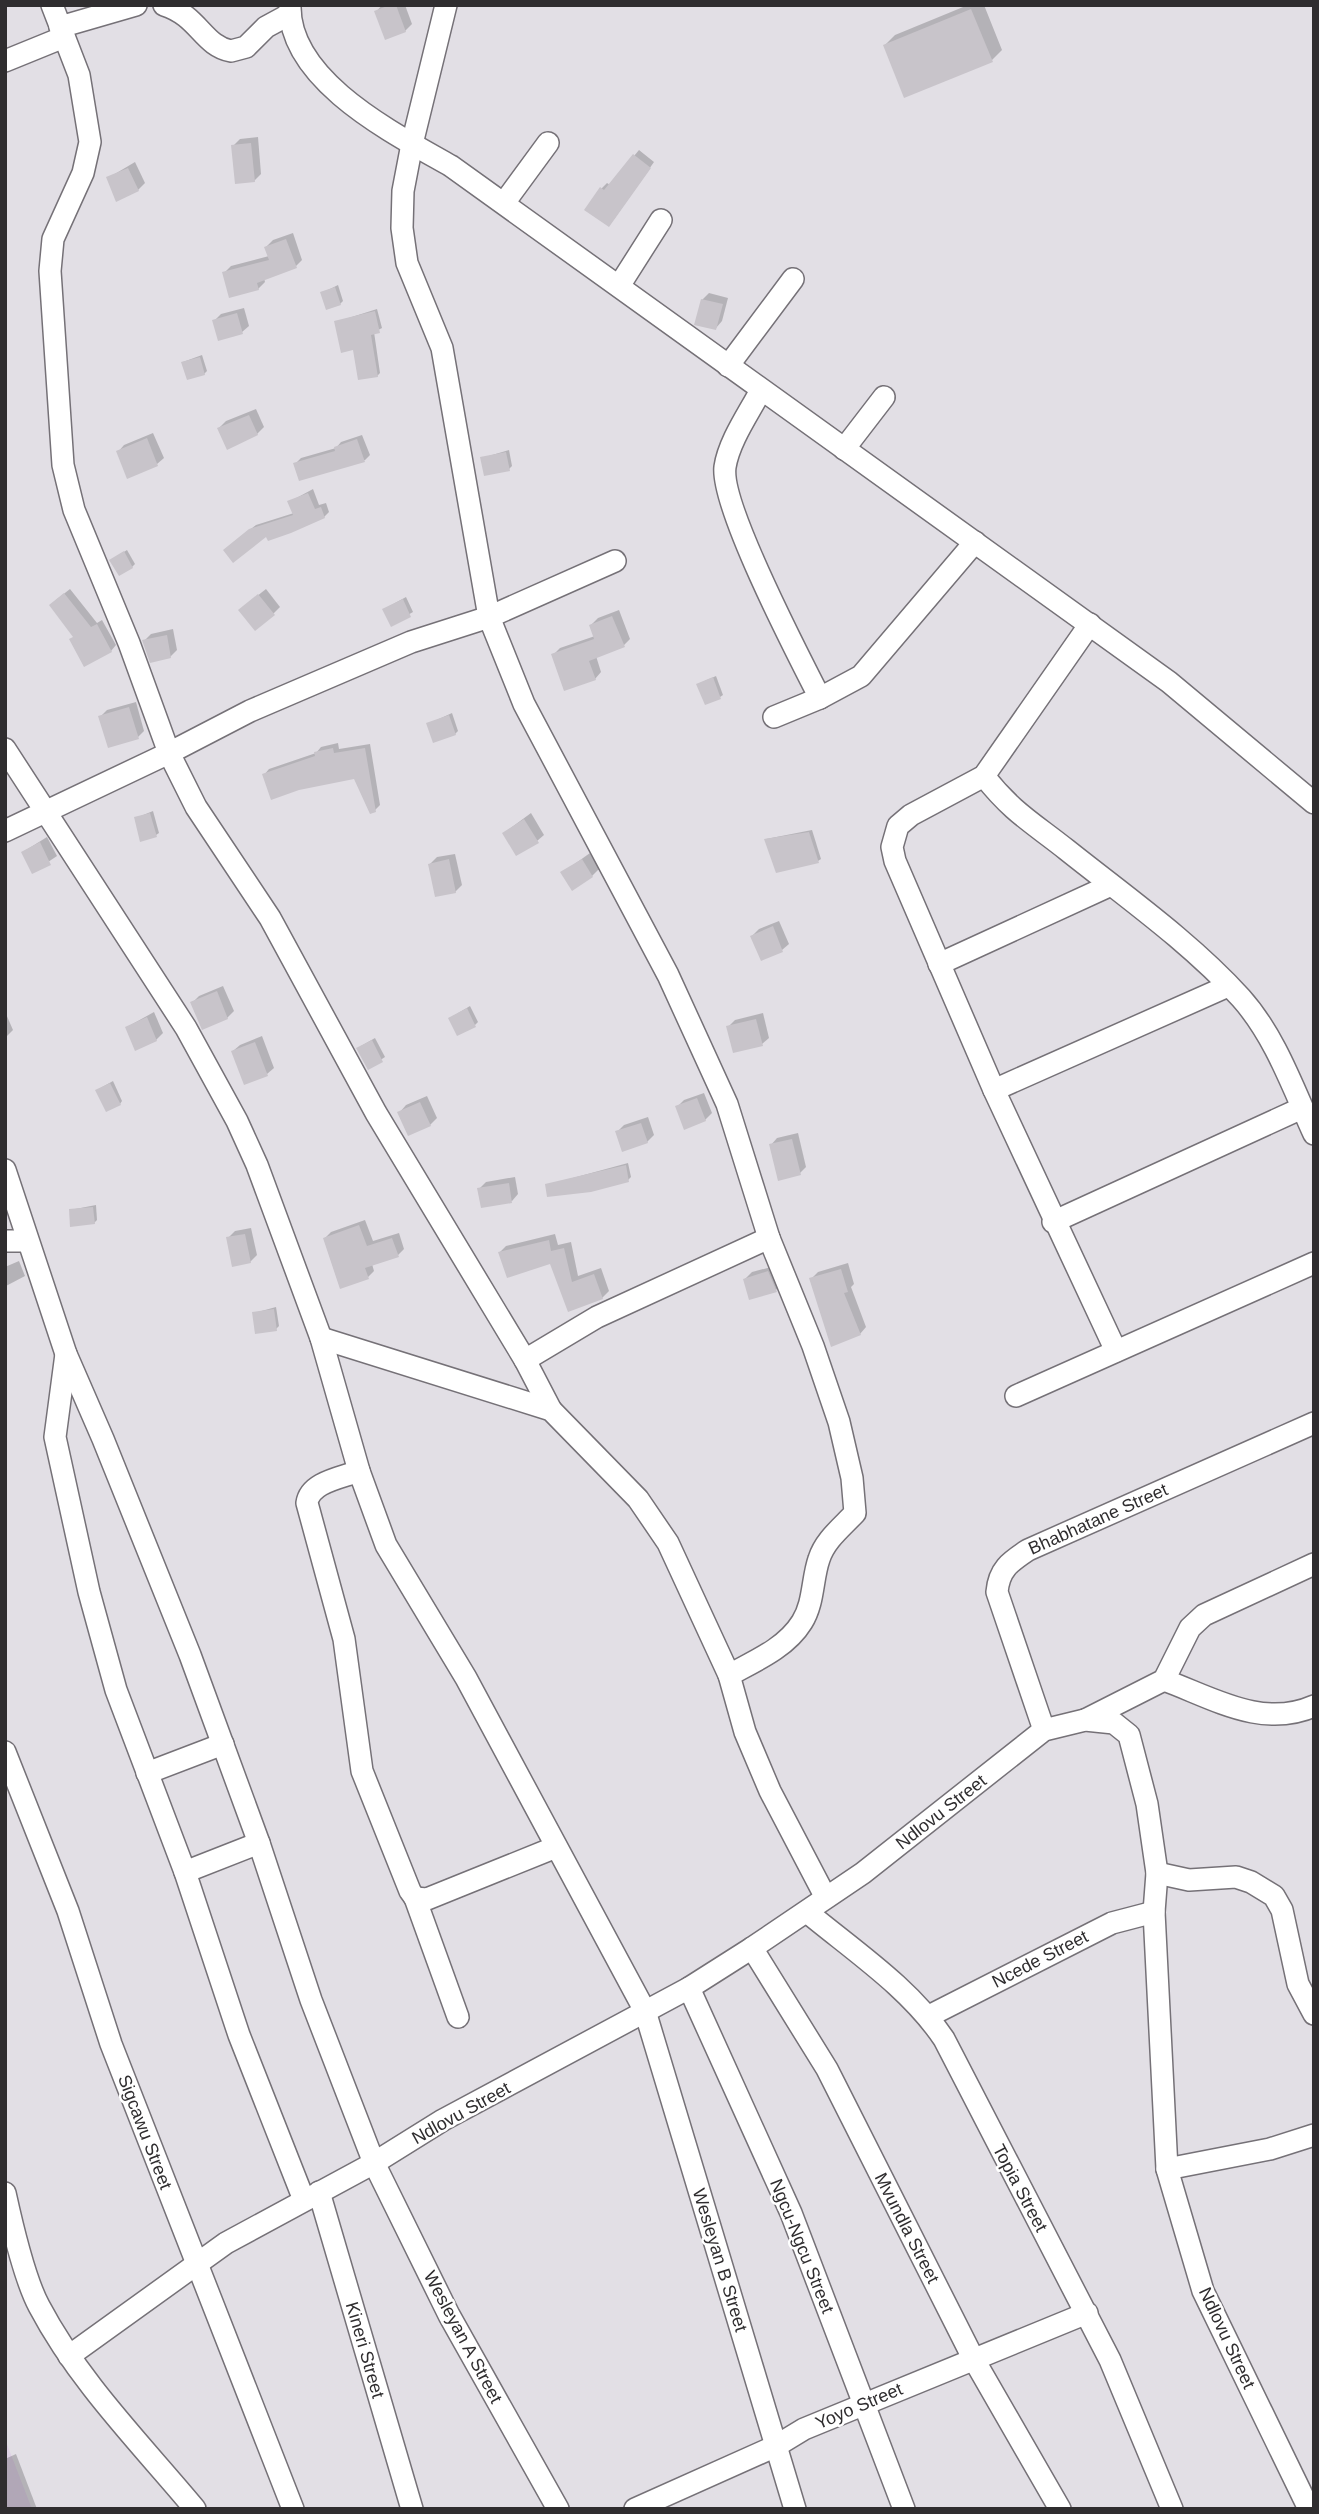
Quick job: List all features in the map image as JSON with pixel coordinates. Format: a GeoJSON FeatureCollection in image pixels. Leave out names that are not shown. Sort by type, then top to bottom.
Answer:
{"type":"FeatureCollection","features":[{"type":"Feature","properties":{"kind":"street"},"geometry":{"type":"LineString","coordinates":[[52,5],[79,75],[90,142],[83,173],[53,239],[50,271],[63,465],[74,510],[129,643],[170,753],[196,807],[270,918],[376,1113],[525,1360],[551,1410],[638,1499],[668,1543],[729,1675],[745,1732],[770,1791],[825,1896]]}},
{"type":"Feature","properties":{"kind":"street"},"geometry":{"type":"LineString","coordinates":[[5,61],[62,32],[136,5]]}},
{"type":"Feature","properties":{"kind":"street"},"geometry":{"type":"LineString","coordinates":[[164,5],[182,11],[209,41],[231,51],[246,47],[266,27],[290,10],[302,49],[316,72],[359,110],[451,166],[504,203],[1090,624],[1168,682],[1314,803]]}},
{"type":"Feature","properties":{"kind":"street"},"geometry":{"type":"LineString","coordinates":[[446,5],[412,144],[403,191],[402,228],[406,251],[442,348],[489,617],[524,704],[668,975],[727,1104],[769,1238],[814,1346],[839,1422],[852,1478],[855,1513],[826,1543],[818,1560],[804,1620],[790,1637],[772,1651],[729,1675]]}},
{"type":"Feature","properties":{"kind":"street"},"geometry":{"type":"LineString","coordinates":[[504,203],[548,143]]}},
{"type":"Feature","properties":{"kind":"street"},"geometry":{"type":"LineString","coordinates":[[619,286],[661,220]]}},
{"type":"Feature","properties":{"kind":"street"},"geometry":{"type":"LineString","coordinates":[[728,366],[793,279]]}},
{"type":"Feature","properties":{"kind":"street"},"geometry":{"type":"LineString","coordinates":[[761,390],[727,459],[726,490],[787,632],[820,698]]}},
{"type":"Feature","properties":{"kind":"street"},"geometry":{"type":"LineString","coordinates":[[844,449],[884,397]]}},
{"type":"Feature","properties":{"kind":"street"},"geometry":{"type":"LineString","coordinates":[[774,717],[820,698],[861,676],[975,542]]}},
{"type":"Feature","properties":{"kind":"street"},"geometry":{"type":"LineString","coordinates":[[5,831],[170,753],[250,711],[411,642],[489,617],[615,561]]}},
{"type":"Feature","properties":{"kind":"street"},"geometry":{"type":"LineString","coordinates":[[1090,624],[984,776],[911,815],[898,826],[894,836],[895,861],[939,964],[1053,1222],[1116,1351]]}},
{"type":"Feature","properties":{"kind":"street","name":"Wesleyan B Street"},"geometry":{"type":"LineString","coordinates":[[5,749],[186,1028],[237,1121],[257,1165],[321,1338],[359,1471],[386,1545],[466,1678],[646,2011],[795,2509]]}},
{"type":"Feature","properties":{"kind":"street"},"geometry":{"type":"LineString","coordinates":[[984,776],[1008,806],[1111,885],[1228,986],[1266,1032],[1314,1134]]}},
{"type":"Feature","properties":{"kind":"street"},"geometry":{"type":"LineString","coordinates":[[939,964],[1111,885]]}},
{"type":"Feature","properties":{"kind":"street"},"geometry":{"type":"LineString","coordinates":[[994,1090],[1228,986]]}},
{"type":"Feature","properties":{"kind":"street"},"geometry":{"type":"LineString","coordinates":[[1053,1222],[1302,1108]]}},
{"type":"Feature","properties":{"kind":"street","name":"Wesleyan A Street"},"geometry":{"type":"LineString","coordinates":[[5,1170],[16,1241],[134,1514],[223,1744],[311,2000],[374,2163],[450,2315],[558,2509]]}},
{"type":"Feature","properties":{"kind":"street"},"geometry":{"type":"LineString","coordinates":[[525,1360],[597,1317],[769,1238]]}},
{"type":"Feature","properties":{"kind":"street"},"geometry":{"type":"LineString","coordinates":[[1016,1396],[1314,1262]]}},
{"type":"Feature","properties":{"kind":"street"},"geometry":{"type":"LineString","coordinates":[[321,1338],[551,1410]]}},
{"type":"Feature","properties":{"kind":"street","name":"Kineri Street"},"geometry":{"type":"LineString","coordinates":[[66,1354],[55,1437],[110,1666],[185,1872],[239,2035],[312,2196],[412,2509]]}},
{"type":"Feature","properties":{"kind":"street","name":"Bhabhatane Street"},"geometry":{"type":"LineString","coordinates":[[1044,1730],[997,1592],[998,1577],[1006,1564],[1028,1550],[1314,1423]]}},
{"type":"Feature","properties":{"kind":"street"},"geometry":{"type":"LineString","coordinates":[[359,1471],[315,1488],[308,1494],[307,1503],[344,1639],[362,1771],[370,1799],[415,1898],[458,2017]]}},
{"type":"Feature","properties":{"kind":"street"},"geometry":{"type":"LineString","coordinates":[[1085,1720],[1164,1680],[1190,1628],[1204,1615],[1314,1564]]}},
{"type":"Feature","properties":{"kind":"street"},"geometry":{"type":"LineString","coordinates":[[1164,1680],[1262,1716],[1283,1716],[1314,1706]]}},
{"type":"Feature","properties":{"kind":"street","name":"Ndlovu Street"},"geometry":{"type":"LineString","coordinates":[[69,2356],[196,2263],[374,2163],[443,2120],[689,1988],[752,1948],[807,1912],[825,1896],[863,1873],[1044,1730],[1085,1720],[1114,1723],[1129,1735],[1147,1804],[1157,1873],[1154,1912],[1167,2169],[1203,2291],[1309,2509]]}},
{"type":"Feature","properties":{"kind":"street"},"geometry":{"type":"LineString","coordinates":[[147,1773],[223,1744]]}},
{"type":"Feature","properties":{"kind":"street","name":"Sigcawu Street"},"geometry":{"type":"LineString","coordinates":[[5,1752],[68,1911],[111,2044],[293,2509]]}},
{"type":"Feature","properties":{"kind":"street"},"geometry":{"type":"LineString","coordinates":[[185,1872],[258,1843]]}},
{"type":"Feature","properties":{"kind":"street"},"geometry":{"type":"LineString","coordinates":[[415,1898],[427,1899],[556,1847]]}},
{"type":"Feature","properties":{"kind":"street"},"geometry":{"type":"LineString","coordinates":[[1157,1873],[1189,1880],[1236,1877],[1251,1882],[1274,1896],[1282,1910],[1298,1983],[1314,2014]]}},
{"type":"Feature","properties":{"kind":"street","name":"Topia Street"},"geometry":{"type":"LineString","coordinates":[[807,1912],[929,2016],[1087,2313],[1172,2509]]}},
{"type":"Feature","properties":{"kind":"street","name":"Ncede Street"},"geometry":{"type":"LineString","coordinates":[[929,2016],[1112,1923],[1154,1912]]}},
{"type":"Feature","properties":{"kind":"street","name":"Mvundla Street"},"geometry":{"type":"LineString","coordinates":[[752,1948],[827,2069],[973,2358],[1060,2509]]}},
{"type":"Feature","properties":{"kind":"street","name":"Ngcu-Ngcu Street"},"geometry":{"type":"LineString","coordinates":[[689,1988],[791,2213],[904,2509]]}},
{"type":"Feature","properties":{"kind":"street"},"geometry":{"type":"LineString","coordinates":[[1167,2169],[1270,2149],[1314,2135]]}},
{"type":"Feature","properties":{"kind":"street"},"geometry":{"type":"LineString","coordinates":[[5,2193],[37,2303],[69,2356],[107,2408],[195,2509]]}},
{"type":"Feature","properties":{"kind":"street","name":"Yoyo Street"},"geometry":{"type":"LineString","coordinates":[[635,2509],[776,2446],[804,2429],[1087,2313]]}},
{"type":"Feature","properties":{"kind":"shaded area"},"geometry":{"type":"Polygon","coordinates":[[[5,2439],[32,2509],[5,2509],[5,2439]]]}},
{"type":"Feature","properties":{"kind":"building"},"geometry":{"type":"Polygon","coordinates":[[[396,5],[406,32],[385,40],[374,11],[396,5]]]}},
{"type":"Feature","properties":{"kind":"building"},"geometry":{"type":"Polygon","coordinates":[[[971,9],[993,62],[904,98],[883,45],[971,9]]]}},
{"type":"Feature","properties":{"kind":"building"},"geometry":{"type":"Polygon","coordinates":[[[251,143],[255,182],[235,184],[231,145],[251,143]]]}},
{"type":"Feature","properties":{"kind":"building"},"geometry":{"type":"Polygon","coordinates":[[[633,154],[651,168],[609,227],[584,210],[600,187],[604,190],[633,154]]]}},
{"type":"Feature","properties":{"kind":"building"},"geometry":{"type":"Polygon","coordinates":[[[128,168],[139,191],[116,202],[106,177],[128,168]]]}},
{"type":"Feature","properties":{"kind":"building"},"geometry":{"type":"Polygon","coordinates":[[[286,239],[297,268],[257,283],[259,290],[229,298],[222,272],[269,260],[264,247],[286,239]]]}},
{"type":"Feature","properties":{"kind":"building"},"geometry":{"type":"Polygon","coordinates":[[[335,287],[341,305],[326,310],[320,292],[335,287]]]}},
{"type":"Feature","properties":{"kind":"building"},"geometry":{"type":"Polygon","coordinates":[[[701,299],[723,304],[716,330],[694,325],[701,299]]]}},
{"type":"Feature","properties":{"kind":"building"},"geometry":{"type":"Polygon","coordinates":[[[375,311],[380,333],[371,335],[378,377],[358,380],[353,350],[341,353],[334,321],[375,311]]]}},
{"type":"Feature","properties":{"kind":"building"},"geometry":{"type":"Polygon","coordinates":[[[237,313],[243,334],[218,341],[212,320],[237,313]]]}},
{"type":"Feature","properties":{"kind":"building"},"geometry":{"type":"Polygon","coordinates":[[[200,357],[205,375],[187,380],[181,362],[200,357]]]}},
{"type":"Feature","properties":{"kind":"building"},"geometry":{"type":"Polygon","coordinates":[[[249,415],[258,435],[227,450],[217,428],[249,415]]]}},
{"type":"Feature","properties":{"kind":"building"},"geometry":{"type":"Polygon","coordinates":[[[147,438],[158,466],[127,479],[116,451],[147,438]]]}},
{"type":"Feature","properties":{"kind":"building"},"geometry":{"type":"Polygon","coordinates":[[[357,439],[365,462],[299,481],[293,463],[335,451],[334,447],[357,439]]]}},
{"type":"Feature","properties":{"kind":"building"},"geometry":{"type":"Polygon","coordinates":[[[506,452],[510,471],[484,476],[480,457],[506,452]]]}},
{"type":"Feature","properties":{"kind":"building"},"geometry":{"type":"Polygon","coordinates":[[[308,493],[315,509],[321,507],[325,518],[268,541],[266,537],[233,563],[223,550],[249,529],[293,515],[287,501],[308,493]]]}},
{"type":"Feature","properties":{"kind":"building"},"geometry":{"type":"Polygon","coordinates":[[[124,551],[133,568],[119,576],[109,560],[124,551]]]}},
{"type":"Feature","properties":{"kind":"building"},"geometry":{"type":"Polygon","coordinates":[[[64,593],[91,627],[97,624],[112,652],[84,667],[69,639],[73,637],[49,605],[64,593]]]}},
{"type":"Feature","properties":{"kind":"building"},"geometry":{"type":"Polygon","coordinates":[[[258,594],[275,615],[255,631],[238,610],[258,594]]]}},
{"type":"Feature","properties":{"kind":"building"},"geometry":{"type":"Polygon","coordinates":[[[403,599],[411,617],[391,627],[382,609],[403,599]]]}},
{"type":"Feature","properties":{"kind":"building"},"geometry":{"type":"Polygon","coordinates":[[[612,616],[625,647],[589,661],[596,680],[564,691],[551,654],[594,639],[589,625],[612,616]]]}},
{"type":"Feature","properties":{"kind":"building"},"geometry":{"type":"Polygon","coordinates":[[[167,635],[171,658],[150,663],[142,640],[167,635]]]}},
{"type":"Feature","properties":{"kind":"building"},"geometry":{"type":"Polygon","coordinates":[[[713,677],[721,699],[705,705],[696,684],[713,677]]]}},
{"type":"Feature","properties":{"kind":"building"},"geometry":{"type":"Polygon","coordinates":[[[129,707],[139,739],[108,748],[98,716],[129,707]]]}},
{"type":"Feature","properties":{"kind":"building"},"geometry":{"type":"Polygon","coordinates":[[[449,715],[456,735],[433,743],[426,723],[449,715]]]}},
{"type":"Feature","properties":{"kind":"building"},"geometry":{"type":"Polygon","coordinates":[[[333,748],[334,753],[365,748],[376,812],[370,814],[354,779],[299,790],[271,800],[262,774],[315,756],[314,752],[333,748]]]}},
{"type":"Feature","properties":{"kind":"building"},"geometry":{"type":"Polygon","coordinates":[[[150,813],[157,837],[140,842],[134,817],[150,813]]]}},
{"type":"Feature","properties":{"kind":"building"},"geometry":{"type":"Polygon","coordinates":[[[524,819],[539,843],[516,856],[502,833],[524,819]]]}},
{"type":"Feature","properties":{"kind":"building"},"geometry":{"type":"Polygon","coordinates":[[[809,832],[819,863],[776,873],[764,839],[809,832]]]}},
{"type":"Feature","properties":{"kind":"building"},"geometry":{"type":"Polygon","coordinates":[[[40,842],[51,865],[32,874],[21,852],[40,842]]]}},
{"type":"Feature","properties":{"kind":"building"},"geometry":{"type":"Polygon","coordinates":[[[449,859],[456,893],[435,897],[428,864],[449,859]]]}},
{"type":"Feature","properties":{"kind":"building"},"geometry":{"type":"Polygon","coordinates":[[[582,859],[593,877],[572,891],[560,872],[582,859]]]}},
{"type":"Feature","properties":{"kind":"building"},"geometry":{"type":"Polygon","coordinates":[[[773,926],[783,952],[761,961],[750,936],[773,926]]]}},
{"type":"Feature","properties":{"kind":"building"},"geometry":{"type":"Polygon","coordinates":[[[217,991],[228,1019],[202,1030],[190,1002],[217,991]]]}},
{"type":"Feature","properties":{"kind":"building"},"geometry":{"type":"Polygon","coordinates":[[[467,1008],[476,1027],[457,1036],[448,1018],[467,1008]]]}},
{"type":"Feature","properties":{"kind":"building"},"geometry":{"type":"Polygon","coordinates":[[[147,1017],[157,1041],[135,1051],[125,1027],[147,1017]]]}},
{"type":"Feature","properties":{"kind":"building"},"geometry":{"type":"Polygon","coordinates":[[[756,1019],[763,1046],[733,1053],[726,1026],[756,1019]]]}},
{"type":"Feature","properties":{"kind":"building"},"geometry":{"type":"Polygon","coordinates":[[[372,1040],[383,1062],[368,1070],[356,1048],[372,1040]]]}},
{"type":"Feature","properties":{"kind":"building"},"geometry":{"type":"Polygon","coordinates":[[[255,1042],[268,1076],[244,1085],[231,1051],[255,1042]]]}},
{"type":"Feature","properties":{"kind":"building"},"geometry":{"type":"Polygon","coordinates":[[[110,1083],[121,1105],[106,1112],[95,1090],[110,1083]]]}},
{"type":"Feature","properties":{"kind":"building"},"geometry":{"type":"Polygon","coordinates":[[[697,1098],[706,1121],[684,1130],[675,1106],[697,1098]]]}},
{"type":"Feature","properties":{"kind":"building"},"geometry":{"type":"Polygon","coordinates":[[[420,1102],[431,1126],[408,1136],[397,1112],[420,1102]]]}},
{"type":"Feature","properties":{"kind":"building"},"geometry":{"type":"Polygon","coordinates":[[[641,1123],[648,1143],[622,1152],[615,1131],[641,1123]]]}},
{"type":"Feature","properties":{"kind":"building"},"geometry":{"type":"Polygon","coordinates":[[[792,1139],[801,1175],[778,1181],[769,1144],[792,1139]]]}},
{"type":"Feature","properties":{"kind":"building"},"geometry":{"type":"Polygon","coordinates":[[[626,1165],[629,1182],[591,1192],[547,1197],[545,1184],[626,1165]]]}},
{"type":"Feature","properties":{"kind":"building"},"geometry":{"type":"Polygon","coordinates":[[[509,1183],[512,1203],[481,1208],[477,1188],[509,1183]]]}},
{"type":"Feature","properties":{"kind":"building"},"geometry":{"type":"Polygon","coordinates":[[[93,1207],[95,1224],[70,1227],[69,1209],[93,1207]]]}},
{"type":"Feature","properties":{"kind":"building"},"geometry":{"type":"Polygon","coordinates":[[[359,1225],[367,1246],[392,1238],[399,1257],[365,1268],[369,1279],[340,1289],[323,1238],[359,1225]]]}},
{"type":"Feature","properties":{"kind":"building"},"geometry":{"type":"Polygon","coordinates":[[[245,1234],[251,1263],[232,1267],[226,1237],[245,1234]]]}},
{"type":"Feature","properties":{"kind":"building"},"geometry":{"type":"Polygon","coordinates":[[[549,1240],[551,1251],[564,1248],[572,1282],[594,1274],[603,1299],[568,1312],[550,1264],[507,1278],[498,1252],[549,1240]]]}},
{"type":"Feature","properties":{"kind":"building"},"geometry":{"type":"Polygon","coordinates":[[[841,1269],[848,1292],[844,1293],[861,1335],[831,1347],[809,1278],[841,1269]]]}},
{"type":"Feature","properties":{"kind":"building"},"geometry":{"type":"Polygon","coordinates":[[[768,1271],[777,1292],[749,1300],[743,1279],[768,1271]]]}},
{"type":"Feature","properties":{"kind":"building"},"geometry":{"type":"Polygon","coordinates":[[[274,1309],[277,1331],[255,1334],[252,1312],[274,1309]]]}}]}
